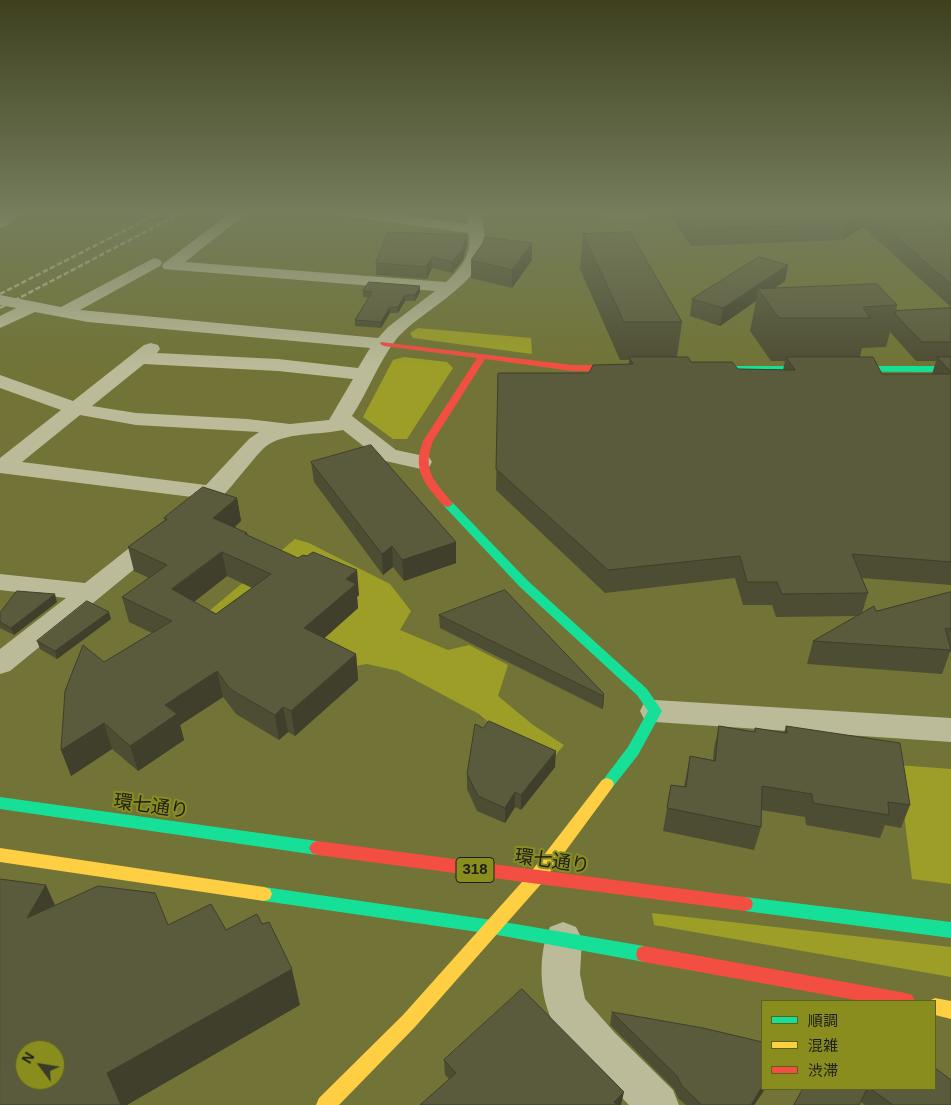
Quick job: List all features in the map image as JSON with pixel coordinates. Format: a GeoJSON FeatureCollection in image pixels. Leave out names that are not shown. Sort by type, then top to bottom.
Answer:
{"type":"FeatureCollection","features":[{"type":"Feature","properties":{"kind":"street"},"geometry":{"type":"LineString","coordinates":[[0,381],[75,408],[134,419],[261,426],[294,430],[319,430],[336,426],[365,374],[393,332],[461,276],[471,263]]}},
{"type":"Feature","properties":{"kind":"street"},"geometry":{"type":"LineString","coordinates":[[64,312],[149,266],[173,264],[170,266],[448,286]]}},
{"type":"Feature","properties":{"kind":"street"},"geometry":{"type":"LineString","coordinates":[[0,300],[88,317],[180,327],[384,344],[572,368],[641,368]]}},
{"type":"Feature","properties":{"kind":"street"},"geometry":{"type":"LineString","coordinates":[[0,323],[32,307]]}},
{"type":"Feature","properties":{"kind":"street"},"geometry":{"type":"LineString","coordinates":[[1,467],[180,327]]}},
{"type":"Feature","properties":{"kind":"street"},"geometry":{"type":"LineString","coordinates":[[482,357],[428,441],[421,462],[429,480],[481,542],[534,594],[642,692],[655,711]]}},
{"type":"Feature","properties":{"kind":"street"},"geometry":{"type":"LineString","coordinates":[[139,358],[278,365],[365,374]]}},
{"type":"Feature","properties":{"kind":"street"},"geometry":{"type":"LineString","coordinates":[[691,368],[951,368]]}},
{"type":"Feature","properties":{"kind":"street"},"geometry":{"type":"LineString","coordinates":[[341,418],[389,455],[421,462]]}},
{"type":"Feature","properties":{"kind":"street"},"geometry":{"type":"LineString","coordinates":[[0,664],[212,493],[262,439],[294,430]]}},
{"type":"Feature","properties":{"kind":"street"},"geometry":{"type":"LineString","coordinates":[[1,467],[212,493]]}},
{"type":"Feature","properties":{"kind":"street"},"geometry":{"type":"LineString","coordinates":[[0,582],[91,592]]}},
{"type":"Feature","properties":{"kind":"street"},"geometry":{"type":"LineString","coordinates":[[655,711],[951,730]]}},
{"type":"Feature","properties":{"kind":"street"},"geometry":{"type":"LineString","coordinates":[[326,1105],[409,1021],[536,878],[633,751],[655,711]]}},
{"type":"Feature","properties":{"kind":"street","name":"環七通り"},"geometry":{"type":"LineString","coordinates":[[0,803],[536,878],[951,930]]}},
{"type":"Feature","properties":{"kind":"street"},"geometry":{"type":"LineString","coordinates":[[0,855],[492,927],[900,1000]]}},
{"type":"Feature","properties":{"kind":"street"},"geometry":{"type":"LineString","coordinates":[[563,939],[561,974],[568,1008],[601,1047],[658,1105]]}},
{"type":"Feature","properties":{"kind":"street"},"geometry":{"type":"LineString","coordinates":[[936,1007],[951,1010]]}},
{"type":"Feature","properties":{"kind":"shaded area"},"geometry":{"type":"Polygon","coordinates":[[[418,328],[531,338],[532,354],[413,338],[410,333],[418,328]]]}},
{"type":"Feature","properties":{"kind":"shaded area"},"geometry":{"type":"Polygon","coordinates":[[[404,357],[447,362],[453,368],[407,439],[393,439],[363,417],[393,360],[404,357]]]}},
{"type":"Feature","properties":{"kind":"shaded area"},"geometry":{"type":"Polygon","coordinates":[[[295,539],[309,543],[390,584],[411,611],[400,630],[448,650],[469,645],[508,665],[498,696],[533,725],[564,745],[548,764],[519,748],[479,714],[398,671],[367,664],[332,670],[178,637],[295,539]]]}},
{"type":"Feature","properties":{"kind":"shaded area"},"geometry":{"type":"Polygon","coordinates":[[[898,765],[951,769],[951,884],[912,879],[898,765]]]}},
{"type":"Feature","properties":{"kind":"shaded area"},"geometry":{"type":"Polygon","coordinates":[[[652,913],[951,947],[951,977],[654,925],[652,913]]]}},
{"type":"Feature","properties":{"kind":"building"},"geometry":{"type":"Polygon","coordinates":[[[376,263],[429,263],[426,267],[376,263]]]}},
{"type":"Feature","properties":{"kind":"building"},"geometry":{"type":"Polygon","coordinates":[[[482,263],[518,263],[512,270],[482,263]]]}},
{"type":"Feature","properties":{"kind":"building"},"geometry":{"type":"Polygon","coordinates":[[[596,263],[648,263],[682,322],[624,322],[596,263]]]}},
{"type":"Feature","properties":{"kind":"building"},"geometry":{"type":"Polygon","coordinates":[[[750,263],[779,263],[788,265],[723,308],[692,299],[750,263]]]}},
{"type":"Feature","properties":{"kind":"building"},"geometry":{"type":"Polygon","coordinates":[[[926,263],[951,263],[951,284],[926,263]]]}},
{"type":"Feature","properties":{"kind":"building"},"geometry":{"type":"Polygon","coordinates":[[[369,282],[420,286],[415,295],[405,295],[398,307],[390,307],[381,322],[355,320],[372,292],[363,291],[369,282]]]}},
{"type":"Feature","properties":{"kind":"building"},"geometry":{"type":"Polygon","coordinates":[[[877,284],[897,305],[863,307],[870,318],[779,318],[758,289],[877,284]]]}},
{"type":"Feature","properties":{"kind":"building"},"geometry":{"type":"Polygon","coordinates":[[[951,308],[951,342],[922,342],[895,314],[896,311],[951,308]]]}},
{"type":"Feature","properties":{"kind":"building"},"geometry":{"type":"Polygon","coordinates":[[[629,357],[688,357],[691,362],[732,362],[738,369],[795,370],[786,357],[873,357],[882,374],[951,374],[951,562],[852,554],[868,593],[782,594],[777,582],[747,582],[740,556],[608,570],[496,469],[498,373],[589,373],[593,365],[633,364],[629,357]]]}},
{"type":"Feature","properties":{"kind":"building"},"geometry":{"type":"Polygon","coordinates":[[[937,357],[951,357],[951,372],[937,357]]]}},
{"type":"Feature","properties":{"kind":"building"},"geometry":{"type":"Polygon","coordinates":[[[371,445],[456,542],[402,560],[392,546],[382,554],[311,462],[371,445]]]}},
{"type":"Feature","properties":{"kind":"building"},"geometry":{"type":"Polygon","coordinates":[[[203,487],[237,498],[213,518],[298,558],[313,552],[357,570],[346,579],[356,584],[304,628],[356,654],[291,711],[283,707],[275,715],[230,689],[217,671],[165,705],[177,714],[130,746],[104,723],[61,750],[65,691],[83,645],[104,662],[172,621],[122,597],[167,565],[128,547],[167,519],[164,518],[203,487]],[[222,552],[172,589],[216,614],[271,574],[222,552]]]}},
{"type":"Feature","properties":{"kind":"building"},"geometry":{"type":"Polygon","coordinates":[[[505,590],[604,694],[603,696],[439,615],[505,590]]]}},
{"type":"Feature","properties":{"kind":"building"},"geometry":{"type":"Polygon","coordinates":[[[17,591],[55,594],[11,628],[0,622],[0,613],[17,591]]]}},
{"type":"Feature","properties":{"kind":"building"},"geometry":{"type":"Polygon","coordinates":[[[951,592],[951,629],[945,628],[951,650],[813,641],[874,606],[876,611],[951,592]]]}},
{"type":"Feature","properties":{"kind":"building"},"geometry":{"type":"Polygon","coordinates":[[[87,601],[109,612],[55,651],[37,641],[87,601]]]}},
{"type":"Feature","properties":{"kind":"building"},"geometry":{"type":"Polygon","coordinates":[[[489,721],[556,751],[521,795],[515,792],[505,808],[478,796],[467,774],[475,724],[483,728],[489,721]]]}},
{"type":"Feature","properties":{"kind":"building"},"geometry":{"type":"Polygon","coordinates":[[[719,726],[755,732],[755,728],[787,733],[786,726],[900,743],[910,805],[888,802],[889,815],[813,803],[812,794],[762,786],[761,827],[667,808],[671,785],[686,787],[690,756],[715,761],[719,726]]]}},
{"type":"Feature","properties":{"kind":"building"},"geometry":{"type":"Polygon","coordinates":[[[0,879],[46,885],[27,918],[98,886],[155,893],[168,925],[211,904],[226,930],[257,914],[262,924],[269,922],[292,969],[107,1073],[121,1105],[0,1105],[0,879]]]}},
{"type":"Feature","properties":{"kind":"building"},"geometry":{"type":"Polygon","coordinates":[[[522,989],[624,1092],[614,1102],[618,1105],[420,1105],[456,1073],[444,1060],[522,989]]]}},
{"type":"Feature","properties":{"kind":"building"},"geometry":{"type":"Polygon","coordinates":[[[612,1012],[703,1028],[761,1042],[761,1089],[751,1105],[702,1105],[682,1086],[677,1076],[612,1012]]]}},
{"type":"Feature","properties":{"kind":"building"},"geometry":{"type":"Polygon","coordinates":[[[936,1069],[951,1080],[951,1105],[893,1105],[872,1090],[936,1090],[936,1069]]]}},
{"type":"Feature","properties":{"kind":"building"},"geometry":{"type":"Polygon","coordinates":[[[802,1090],[866,1090],[859,1105],[794,1105],[802,1090]]]}},
{"type":"Feature","properties":{"kind":"railway"},"geometry":{"type":"LineString","coordinates":[[0,294],[62,263]]}},
{"type":"Feature","properties":{"kind":"railway"},"geometry":{"type":"LineString","coordinates":[[0,308],[87,263]]}},
{"type":"Feature","properties":{"kind":"traffic: fast"},"geometry":{"type":"LineString","coordinates":[[701,369],[951,369]]}},
{"type":"Feature","properties":{"kind":"traffic: fast"},"geometry":{"type":"LineString","coordinates":[[448,504],[524,584],[642,692],[655,711],[633,751],[607,784]]}},
{"type":"Feature","properties":{"kind":"traffic: fast"},"geometry":{"type":"LineString","coordinates":[[0,803],[317,848]]}},
{"type":"Feature","properties":{"kind":"traffic: fast"},"geometry":{"type":"LineString","coordinates":[[264,894],[492,927],[644,954]]}},
{"type":"Feature","properties":{"kind":"traffic: fast"},"geometry":{"type":"LineString","coordinates":[[745,904],[951,930]]}},
{"type":"Feature","properties":{"kind":"traffic: slow"},"geometry":{"type":"LineString","coordinates":[[326,1105],[409,1021],[536,878],[607,784]]}},
{"type":"Feature","properties":{"kind":"traffic: slow"},"geometry":{"type":"LineString","coordinates":[[0,855],[264,894]]}},
{"type":"Feature","properties":{"kind":"traffic: slow"},"geometry":{"type":"LineString","coordinates":[[936,1007],[951,1010]]}},
{"type":"Feature","properties":{"kind":"traffic: jam"},"geometry":{"type":"LineString","coordinates":[[384,344],[572,368],[628,368]]}},
{"type":"Feature","properties":{"kind":"traffic: jam"},"geometry":{"type":"LineString","coordinates":[[448,504],[426,475],[423,460],[424,451],[428,441],[482,357]]}},
{"type":"Feature","properties":{"kind":"traffic: jam"},"geometry":{"type":"LineString","coordinates":[[317,848],[745,904]]}},
{"type":"Feature","properties":{"kind":"traffic: jam"},"geometry":{"type":"LineString","coordinates":[[644,954],[900,1000]]}}]}
